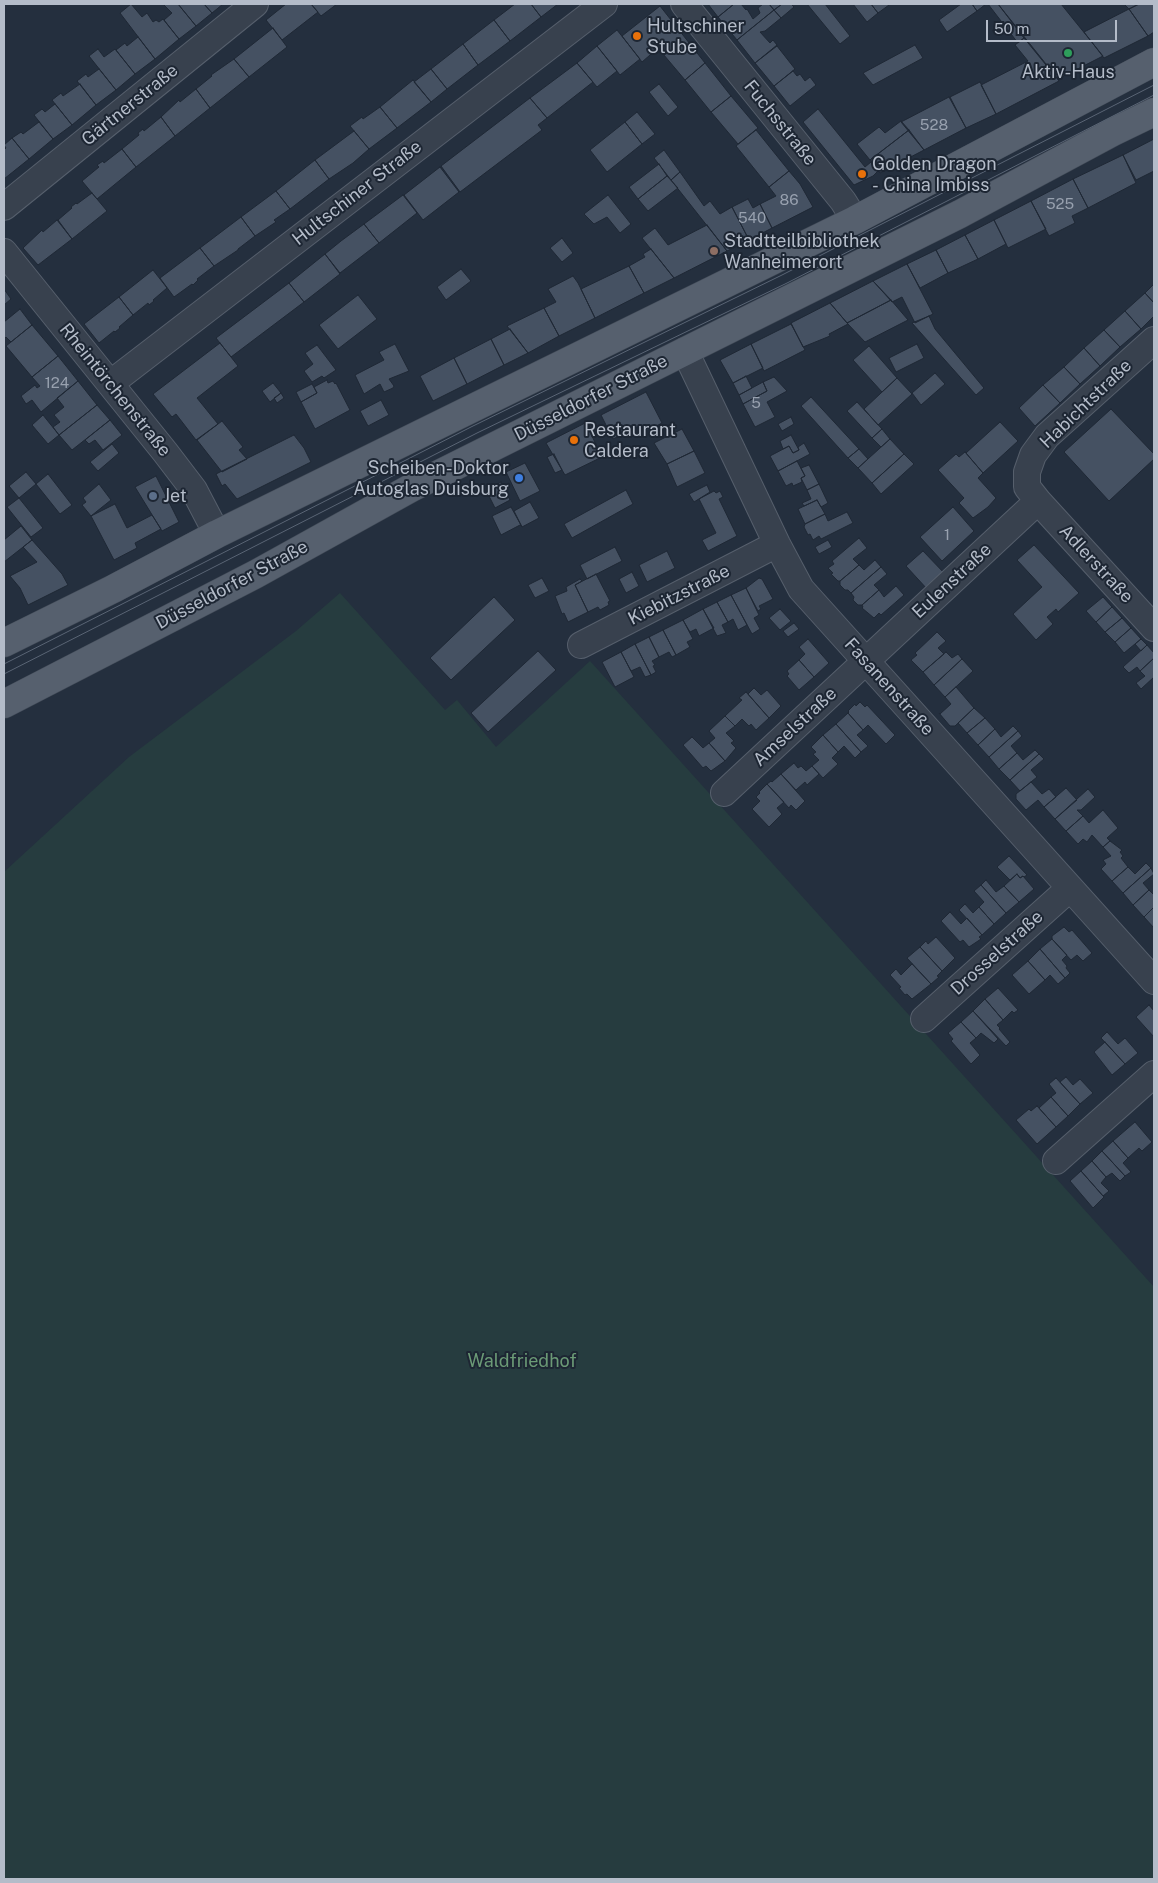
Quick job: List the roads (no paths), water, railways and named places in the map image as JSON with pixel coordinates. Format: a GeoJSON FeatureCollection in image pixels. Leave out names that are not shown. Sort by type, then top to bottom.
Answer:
{"type":"FeatureCollection","features":[{"type":"Feature","properties":{"kind":"main road"},"geometry":{"type":"LineString","coordinates":[[4,643],[218,534],[855,220],[1154,62]]}},
{"type":"Feature","properties":{"kind":"main road","name":"Düsseldorfer Straße"},"geometry":{"type":"LineString","coordinates":[[4,704],[228,589],[411,488],[960,214],[1154,112]]}},
{"type":"Feature","properties":{"kind":"street","name":"Gärtnerstraße"},"geometry":{"type":"LineString","coordinates":[[4,206],[255,4]]}},
{"type":"Feature","properties":{"kind":"street","name":"Hultschiner Straße"},"geometry":{"type":"LineString","coordinates":[[110,383],[604,4]]}},
{"type":"Feature","properties":{"kind":"street","name":"Fuchsstraße"},"geometry":{"type":"LineString","coordinates":[[684,4],[843,201],[855,220]]}},
{"type":"Feature","properties":{"kind":"street","name":"Rheintörchenstraße"},"geometry":{"type":"LineString","coordinates":[[4,252],[194,490],[218,534]]}},
{"type":"Feature","properties":{"kind":"street","name":"Habichtstraße"},"geometry":{"type":"LineString","coordinates":[[1038,501],[1027,487],[1027,472],[1034,455],[1048,436],[1154,340]]}},
{"type":"Feature","properties":{"kind":"street","name":"Fasanenstraße"},"geometry":{"type":"LineString","coordinates":[[684,351],[777,544],[801,589],[1154,981]]}},
{"type":"Feature","properties":{"kind":"street","name":"Adlerstraße"},"geometry":{"type":"LineString","coordinates":[[1038,501],[1154,628]]}},
{"type":"Feature","properties":{"kind":"street","name":"Eulenstraße"},"geometry":{"type":"LineString","coordinates":[[866,661],[1038,501]]}},
{"type":"Feature","properties":{"kind":"street","name":"Kiebitzstraße"},"geometry":{"type":"LineString","coordinates":[[581,645],[777,544]]}},
{"type":"Feature","properties":{"kind":"street","name":"Amselstraße"},"geometry":{"type":"LineString","coordinates":[[724,793],[866,661]]}},
{"type":"Feature","properties":{"kind":"street","name":"Drosselstraße"},"geometry":{"type":"LineString","coordinates":[[924,1019],[1070,888]]}},
{"type":"Feature","properties":{"kind":"street"},"geometry":{"type":"LineString","coordinates":[[1056,1161],[1154,1074]]}},
{"type":"Feature","properties":{"kind":"tram line"},"geometry":{"type":"LineString","coordinates":[[4,664],[473,426],[782,275],[1154,85]]}},
{"type":"Feature","properties":{"kind":"tram line"},"geometry":{"type":"LineString","coordinates":[[4,674],[477,433],[787,283],[1154,95]]}},
{"type":"Feature","properties":{"kind":"place","name":"Hultschiner Stube"},"geometry":{"type":"Point","coordinates":[637,36]}},
{"type":"Feature","properties":{"kind":"place","name":"Aktiv-Haus"},"geometry":{"type":"Point","coordinates":[1068,53]}},
{"type":"Feature","properties":{"kind":"place","name":"Golden Dragon - China Imbiss"},"geometry":{"type":"Point","coordinates":[862,174]}},
{"type":"Feature","properties":{"kind":"place","name":"Stadtteilbibliothek Wanheimerort"},"geometry":{"type":"Point","coordinates":[714,251]}},
{"type":"Feature","properties":{"kind":"place","name":"Restaurant Caldera"},"geometry":{"type":"Point","coordinates":[574,440]}},
{"type":"Feature","properties":{"kind":"place","name":"Scheiben-Doktor Autoglas Duisburg"},"geometry":{"type":"Point","coordinates":[519,478]}},
{"type":"Feature","properties":{"kind":"place","name":"Jet"},"geometry":{"type":"Point","coordinates":[153,496]}},
{"type":"Feature","properties":{"kind":"park label","name":"Waldfriedhof"},"geometry":{"type":"Point","coordinates":[522,1361]}}]}
